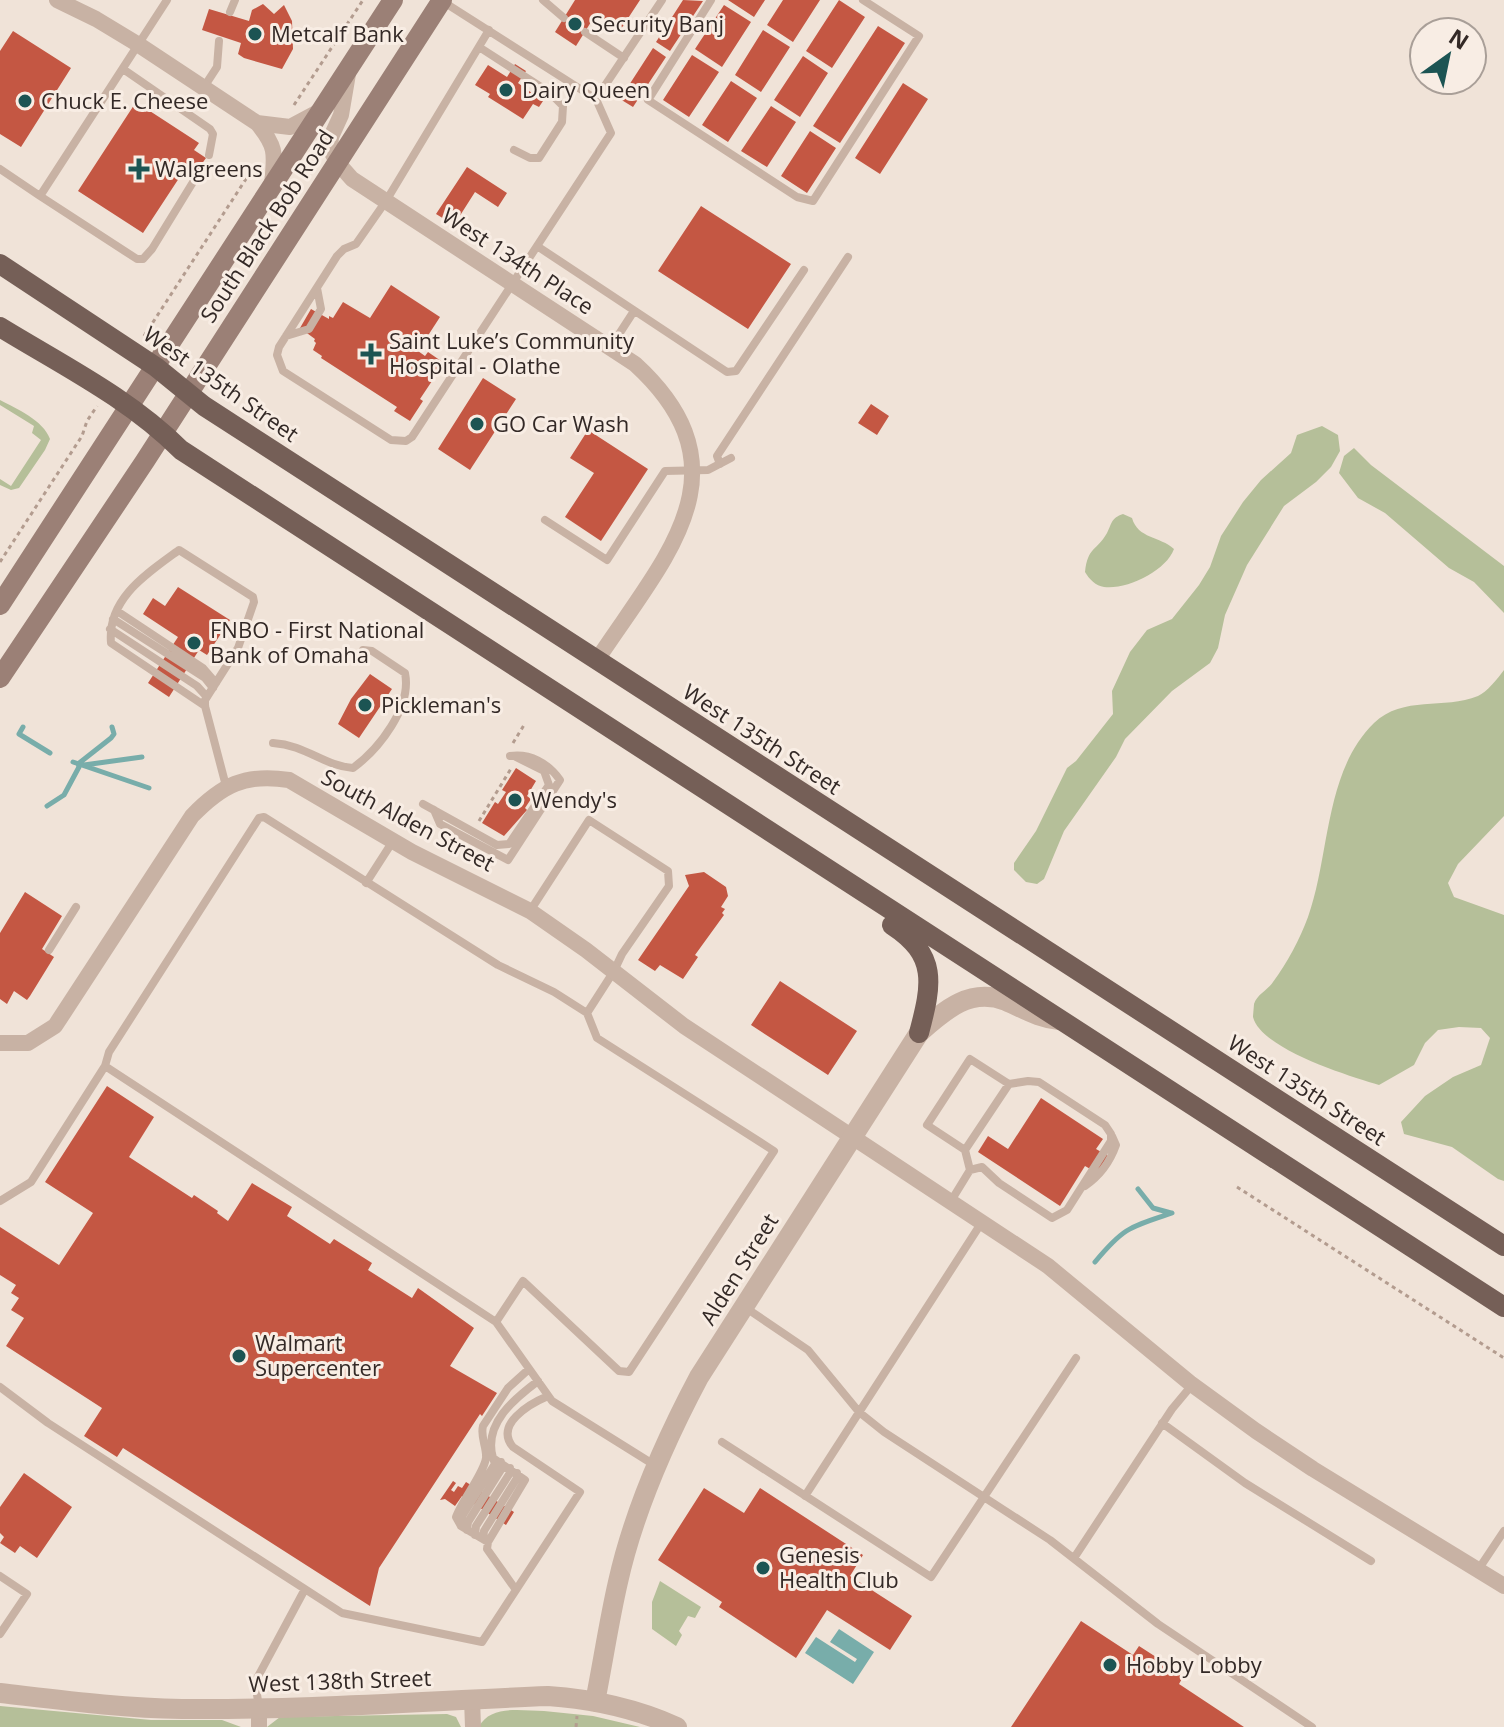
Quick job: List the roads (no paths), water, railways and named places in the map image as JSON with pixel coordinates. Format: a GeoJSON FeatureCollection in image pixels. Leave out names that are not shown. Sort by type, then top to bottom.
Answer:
{"type":"FeatureCollection","features":[{"type":"Feature","properties":{"kind":"main road","name":"South Black Bob Road"},"geometry":{"type":"LineString","coordinates":[[0,605],[393,0]]}},
{"type":"Feature","properties":{"kind":"main road","name":"South Black Bob Road"},"geometry":{"type":"LineString","coordinates":[[0,678],[145,461],[441,0]]}},
{"type":"Feature","properties":{"kind":"main road","name":"West 135th Street"},"geometry":{"type":"LineString","coordinates":[[0,264],[156,367],[217,415],[1504,1246]]}},
{"type":"Feature","properties":{"kind":"main road"},"geometry":{"type":"LineString","coordinates":[[0,327],[130,407],[181,450],[1504,1307]]}},
{"type":"Feature","properties":{"kind":"main road"},"geometry":{"type":"LineString","coordinates":[[675,770],[676,784],[908,935],[928,965],[926,1007],[919,1033]]}},
{"type":"Feature","properties":{"kind":"street"},"geometry":{"type":"LineString","coordinates":[[57,0],[139,45],[257,123],[272,140],[274,149],[271,190]]}},
{"type":"Feature","properties":{"kind":"street"},"geometry":{"type":"LineString","coordinates":[[337,162],[330,149],[331,137],[341,115],[349,69]]}},
{"type":"Feature","properties":{"kind":"street"},"geometry":{"type":"LineString","coordinates":[[257,123],[290,127],[322,110]]}},
{"type":"Feature","properties":{"kind":"street","name":"West 134th Place"},"geometry":{"type":"LineString","coordinates":[[337,162],[352,179],[635,364],[666,396],[684,429],[692,454],[693,470],[688,512],[679,535],[597,660]]}},
{"type":"Feature","properties":{"kind":"street","name":"South Alden Street"},"geometry":{"type":"LineString","coordinates":[[0,1043],[28,1043],[55,1026],[192,816],[209,798],[226,786],[271,777],[289,780],[393,841],[530,911],[684,1026],[1048,1266],[1192,1385],[1313,1469],[1504,1586]]}},
{"type":"Feature","properties":{"kind":"street","name":"Alden Street"},"geometry":{"type":"LineString","coordinates":[[595,1702],[618,1579],[656,1466],[699,1377],[919,1033],[962,1000],[980,996],[1004,1000],[1042,1018],[1063,1020]]}},
{"type":"Feature","properties":{"kind":"street","name":"West 138th Street"},"geometry":{"type":"LineString","coordinates":[[0,1693],[113,1706],[259,1717],[472,1699],[548,1696],[629,1710],[677,1727]]}},
{"type":"Feature","properties":{"kind":"street"},"geometry":{"type":"LineString","coordinates":[[472,1699],[473,1727]]}},
{"type":"Feature","properties":{"kind":"lane"},"geometry":{"type":"LineString","coordinates":[[40,196],[167,0]]}},
{"type":"Feature","properties":{"kind":"lane"},"geometry":{"type":"LineString","coordinates":[[230,12],[235,0]]}},
{"type":"Feature","properties":{"kind":"lane"},"geometry":{"type":"LineString","coordinates":[[441,0],[489,30],[596,99],[611,133],[412,437],[406,441],[391,440],[283,371],[277,355],[337,256],[356,244],[386,201],[489,30]]}},
{"type":"Feature","properties":{"kind":"lane"},"geometry":{"type":"LineString","coordinates":[[543,0],[564,18]]}},
{"type":"Feature","properties":{"kind":"lane"},"geometry":{"type":"LineString","coordinates":[[596,99],[662,0]]}},
{"type":"Feature","properties":{"kind":"lane"},"geometry":{"type":"LineString","coordinates":[[711,0],[648,100],[797,197],[813,201],[919,36],[863,0]]}},
{"type":"Feature","properties":{"kind":"lane"},"geometry":{"type":"LineString","coordinates":[[585,32],[624,58]]}},
{"type":"Feature","properties":{"kind":"lane"},"geometry":{"type":"LineString","coordinates":[[204,87],[217,67],[219,41]]}},
{"type":"Feature","properties":{"kind":"lane"},"geometry":{"type":"LineString","coordinates":[[479,47],[549,92],[563,106],[562,122],[539,158],[530,158],[514,150]]}},
{"type":"Feature","properties":{"kind":"lane"},"geometry":{"type":"LineString","coordinates":[[123,69],[210,129],[213,141],[209,155]]}},
{"type":"Feature","properties":{"kind":"lane"},"geometry":{"type":"LineString","coordinates":[[0,169],[137,259],[143,259],[152,249],[198,174]]}},
{"type":"Feature","properties":{"kind":"lane"},"geometry":{"type":"LineString","coordinates":[[537,246],[727,372],[736,371],[804,270]]}},
{"type":"Feature","properties":{"kind":"lane"},"geometry":{"type":"LineString","coordinates":[[720,464],[717,456],[848,257]]}},
{"type":"Feature","properties":{"kind":"lane"},"geometry":{"type":"LineString","coordinates":[[286,336],[309,329],[321,309],[317,287]]}},
{"type":"Feature","properties":{"kind":"lane"},"geometry":{"type":"LineString","coordinates":[[610,348],[634,311]]}},
{"type":"Feature","properties":{"kind":"lane"},"geometry":{"type":"LineString","coordinates":[[545,520],[607,560],[665,471],[708,470],[731,458]]}},
{"type":"Feature","properties":{"kind":"lane"},"geometry":{"type":"LineString","coordinates":[[206,702],[111,643],[110,629],[130,589],[179,550],[253,597],[254,602],[243,637],[206,702],[226,786]]}},
{"type":"Feature","properties":{"kind":"lane"},"geometry":{"type":"LineString","coordinates":[[0,585],[20,574]]}},
{"type":"Feature","properties":{"kind":"lane"},"geometry":{"type":"LineString","coordinates":[[115,615],[214,685]]}},
{"type":"Feature","properties":{"kind":"lane"},"geometry":{"type":"LineString","coordinates":[[273,743],[303,749],[342,767],[353,768],[370,756],[405,702],[408,686],[405,673],[372,651],[363,650]]}},
{"type":"Feature","properties":{"kind":"lane"},"geometry":{"type":"LineString","coordinates":[[423,804],[434,810],[497,845],[509,844],[549,785],[549,780],[544,771],[508,753],[527,754],[554,771],[560,780],[508,860],[440,824],[434,810]]}},
{"type":"Feature","properties":{"kind":"lane"},"geometry":{"type":"LineString","coordinates":[[0,1201],[31,1182],[105,1066],[109,1052],[259,818],[264,817],[498,965],[554,992],[587,1013],[597,1038],[774,1151],[629,1372],[619,1371],[523,1281],[496,1322]]}},
{"type":"Feature","properties":{"kind":"lane"},"geometry":{"type":"LineString","coordinates":[[530,911],[589,820],[668,871],[669,886],[622,954],[587,1013]]}},
{"type":"Feature","properties":{"kind":"lane"},"geometry":{"type":"LineString","coordinates":[[366,883],[393,841]]}},
{"type":"Feature","properties":{"kind":"lane"},"geometry":{"type":"LineString","coordinates":[[49,950],[76,907]]}},
{"type":"Feature","properties":{"kind":"lane"},"geometry":{"type":"LineString","coordinates":[[951,1201],[970,1170],[982,1167],[999,1183],[1052,1218],[1067,1210],[1111,1141],[1111,1134],[1105,1125],[1039,1082],[1009,1084],[970,1059],[927,1125],[965,1150],[970,1170]]}},
{"type":"Feature","properties":{"kind":"lane"},"geometry":{"type":"LineString","coordinates":[[105,1066],[496,1322],[548,1396],[656,1466]]}},
{"type":"Feature","properties":{"kind":"lane"},"geometry":{"type":"LineString","coordinates":[[965,1150],[1009,1084]]}},
{"type":"Feature","properties":{"kind":"lane"},"geometry":{"type":"LineString","coordinates":[[805,1496],[983,1222]]}},
{"type":"Feature","properties":{"kind":"lane"},"geometry":{"type":"LineString","coordinates":[[744,1307],[808,1350],[859,1412],[884,1432],[1074,1558],[1158,1624],[1312,1727]]}},
{"type":"Feature","properties":{"kind":"lane"},"geometry":{"type":"LineString","coordinates":[[722,1442],[931,1577],[1076,1358]]}},
{"type":"Feature","properties":{"kind":"lane"},"geometry":{"type":"LineString","coordinates":[[475,1534],[456,1517],[486,1458],[483,1426],[508,1388],[529,1369]]}},
{"type":"Feature","properties":{"kind":"lane"},"geometry":{"type":"LineString","coordinates":[[475,1534],[525,1483],[524,1477],[497,1460],[490,1444],[492,1430],[513,1399],[538,1381]]}},
{"type":"Feature","properties":{"kind":"lane"},"geometry":{"type":"LineString","coordinates":[[1074,1558],[1162,1423],[1192,1385]]}},
{"type":"Feature","properties":{"kind":"lane"},"geometry":{"type":"LineString","coordinates":[[0,1387],[48,1423],[342,1613],[482,1642],[580,1492],[507,1440],[506,1432],[519,1413],[548,1396]]}},
{"type":"Feature","properties":{"kind":"lane"},"geometry":{"type":"LineString","coordinates":[[1162,1423],[1245,1483],[1371,1561]]}},
{"type":"Feature","properties":{"kind":"lane"},"geometry":{"type":"LineString","coordinates":[[497,1460],[462,1516],[516,1590]]}},
{"type":"Feature","properties":{"kind":"lane"},"geometry":{"type":"LineString","coordinates":[[475,1534],[476,1526],[513,1470]]}},
{"type":"Feature","properties":{"kind":"lane"},"geometry":{"type":"LineString","coordinates":[[1478,1570],[1504,1531]]}},
{"type":"Feature","properties":{"kind":"lane"},"geometry":{"type":"LineString","coordinates":[[0,1576],[27,1594],[0,1634]]}},
{"type":"Feature","properties":{"kind":"lane"},"geometry":{"type":"LineString","coordinates":[[259,1717],[255,1682],[305,1589]]}},
{"type":"Feature","properties":{"kind":"water"},"geometry":{"type":"Polygon","coordinates":[[[839,1629],[874,1652],[853,1684],[805,1653],[816,1637],[855,1662],[857,1659],[830,1642],[839,1629]]]}},
{"type":"Feature","properties":{"kind":"waterway"},"geometry":{"type":"LineString","coordinates":[[23,727],[19,734],[50,753]]}},
{"type":"Feature","properties":{"kind":"waterway"},"geometry":{"type":"LineString","coordinates":[[47,806],[64,795],[78,764],[111,738],[114,734],[112,727]]}},
{"type":"Feature","properties":{"kind":"waterway"},"geometry":{"type":"LineString","coordinates":[[84,765],[142,757]]}},
{"type":"Feature","properties":{"kind":"waterway"},"geometry":{"type":"LineString","coordinates":[[73,762],[149,788]]}},
{"type":"Feature","properties":{"kind":"waterway"},"geometry":{"type":"LineString","coordinates":[[1138,1189],[1153,1208],[1171,1213]]}},
{"type":"Feature","properties":{"kind":"waterway"},"geometry":{"type":"LineString","coordinates":[[1095,1262],[1129,1230],[1172,1213]]}},
{"type":"Feature","properties":{"kind":"place","name":"Security Banj"},"geometry":{"type":"Point","coordinates":[575,24]}},
{"type":"Feature","properties":{"kind":"place","name":"Metcalf Bank"},"geometry":{"type":"Point","coordinates":[255,34]}},
{"type":"Feature","properties":{"kind":"place","name":"Dairy Queen"},"geometry":{"type":"Point","coordinates":[506,90]}},
{"type":"Feature","properties":{"kind":"place","name":"Chuck E. Cheese"},"geometry":{"type":"Point","coordinates":[25,101]}},
{"type":"Feature","properties":{"kind":"place","name":"Walgreens"},"geometry":{"type":"Point","coordinates":[139,169]}},
{"type":"Feature","properties":{"kind":"place","name":"Saint Luke’s Community Hospital - Olathe"},"geometry":{"type":"Point","coordinates":[371,354]}},
{"type":"Feature","properties":{"kind":"place","name":"GO Car Wash"},"geometry":{"type":"Point","coordinates":[477,424]}},
{"type":"Feature","properties":{"kind":"place","name":"FNBO - First National Bank of Omaha"},"geometry":{"type":"Point","coordinates":[194,643]}},
{"type":"Feature","properties":{"kind":"place","name":"Pickleman's"},"geometry":{"type":"Point","coordinates":[365,705]}},
{"type":"Feature","properties":{"kind":"place","name":"Wendy's"},"geometry":{"type":"Point","coordinates":[515,800]}},
{"type":"Feature","properties":{"kind":"place","name":"Walmart Supercenter"},"geometry":{"type":"Point","coordinates":[239,1356]}},
{"type":"Feature","properties":{"kind":"place","name":"Genesis Health Club"},"geometry":{"type":"Point","coordinates":[763,1568]}},
{"type":"Feature","properties":{"kind":"place","name":"Hobby Lobby"},"geometry":{"type":"Point","coordinates":[1110,1665]}}]}
